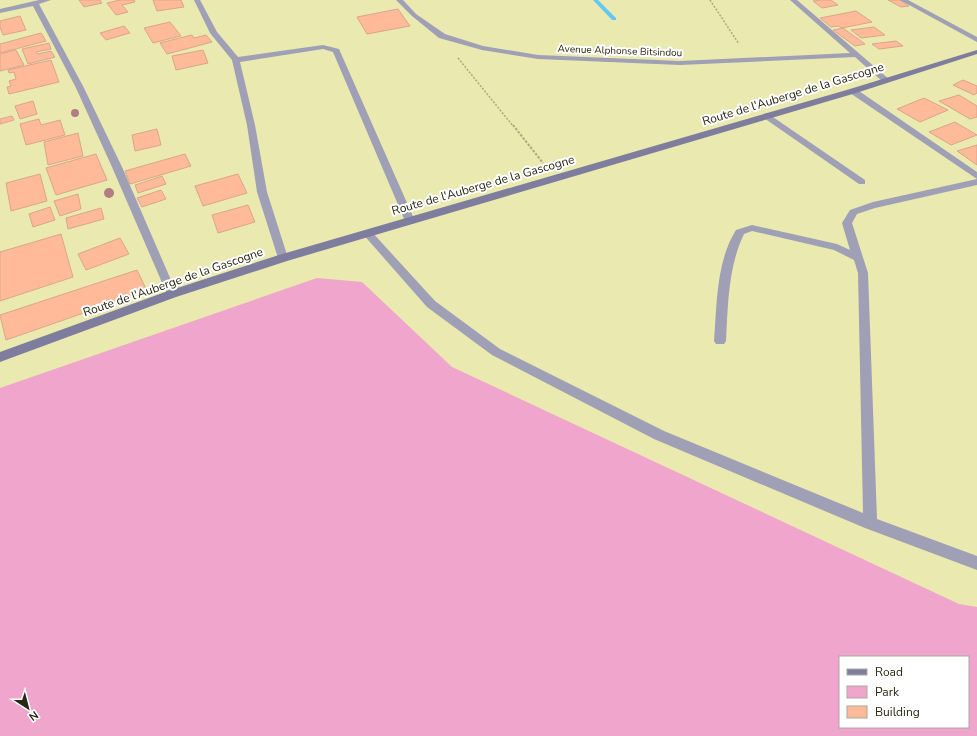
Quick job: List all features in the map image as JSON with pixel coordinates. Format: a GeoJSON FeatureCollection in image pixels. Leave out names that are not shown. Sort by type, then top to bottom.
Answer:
{"type":"FeatureCollection","features":[{"type":"Feature","properties":{"kind":"street"},"geometry":{"type":"LineString","coordinates":[[0,11],[48,0]]}},
{"type":"Feature","properties":{"kind":"street"},"geometry":{"type":"LineString","coordinates":[[197,0],[214,33],[236,60],[251,125],[262,192],[283,258]]}},
{"type":"Feature","properties":{"kind":"street","name":"Avenue Alphonse Bitsindou"},"geometry":{"type":"LineString","coordinates":[[399,0],[414,15],[442,36],[482,48],[538,57],[680,63],[856,55]]}},
{"type":"Feature","properties":{"kind":"street"},"geometry":{"type":"LineString","coordinates":[[793,0],[886,80]]}},
{"type":"Feature","properties":{"kind":"street"},"geometry":{"type":"LineString","coordinates":[[903,0],[977,40]]}},
{"type":"Feature","properties":{"kind":"street"},"geometry":{"type":"LineString","coordinates":[[35,3],[80,88],[117,167],[172,294]]}},
{"type":"Feature","properties":{"kind":"street"},"geometry":{"type":"LineString","coordinates":[[236,60],[323,47],[336,51],[410,221]]}},
{"type":"Feature","properties":{"kind":"street","name":"Route de l'Auberge de la Gascogne"},"geometry":{"type":"LineString","coordinates":[[0,357],[172,294],[283,258],[853,91],[977,52]]}},
{"type":"Feature","properties":{"kind":"street"},"geometry":{"type":"LineString","coordinates":[[853,91],[977,176]]}},
{"type":"Feature","properties":{"kind":"street"},"geometry":{"type":"LineString","coordinates":[[767,116],[862,182]]}},
{"type":"Feature","properties":{"kind":"street"},"geometry":{"type":"LineString","coordinates":[[870,523],[863,273],[847,222],[853,212],[873,205],[977,182]]}},
{"type":"Feature","properties":{"kind":"street"},"geometry":{"type":"LineString","coordinates":[[720,341],[722,297],[733,243],[740,232],[752,228],[837,247],[858,258]]}},
{"type":"Feature","properties":{"kind":"street"},"geometry":{"type":"LineString","coordinates":[[367,233],[431,304],[496,352],[659,436],[870,523],[977,563]]}},
{"type":"Feature","properties":{"kind":"path"},"geometry":{"type":"LineString","coordinates":[[710,0],[750,60]]}},
{"type":"Feature","properties":{"kind":"path"},"geometry":{"type":"LineString","coordinates":[[442,36],[554,178]]}},
{"type":"Feature","properties":{"kind":"green space"},"geometry":{"type":"Polygon","coordinates":[[[317,278],[362,282],[452,367],[959,604],[977,607],[977,736],[0,736],[0,388],[317,278]]]}},
{"type":"Feature","properties":{"kind":"building"},"geometry":{"type":"Polygon","coordinates":[[[79,0],[100,0],[102,3],[84,7],[79,0]]]}},
{"type":"Feature","properties":{"kind":"building"},"geometry":{"type":"Polygon","coordinates":[[[120,0],[134,0],[135,2],[122,5],[128,12],[116,15],[107,3],[120,0]]]}},
{"type":"Feature","properties":{"kind":"building"},"geometry":{"type":"Polygon","coordinates":[[[153,0],[181,0],[184,7],[157,11],[153,0]]]}},
{"type":"Feature","properties":{"kind":"building"},"geometry":{"type":"Polygon","coordinates":[[[831,0],[838,5],[822,8],[813,1],[831,0]]]}},
{"type":"Feature","properties":{"kind":"building"},"geometry":{"type":"Polygon","coordinates":[[[888,0],[900,0],[909,6],[901,7],[888,0]]]}},
{"type":"Feature","properties":{"kind":"building"},"geometry":{"type":"Polygon","coordinates":[[[398,9],[410,26],[367,34],[357,17],[398,9]]]}},
{"type":"Feature","properties":{"kind":"building"},"geometry":{"type":"Polygon","coordinates":[[[856,11],[872,22],[842,28],[838,26],[831,27],[820,18],[856,11]]]}},
{"type":"Feature","properties":{"kind":"building"},"geometry":{"type":"Polygon","coordinates":[[[20,16],[26,30],[3,35],[0,27],[0,21],[20,16]]]}},
{"type":"Feature","properties":{"kind":"building"},"geometry":{"type":"Polygon","coordinates":[[[170,22],[181,36],[153,43],[144,28],[170,22]]]}},
{"type":"Feature","properties":{"kind":"building"},"geometry":{"type":"Polygon","coordinates":[[[124,26],[130,33],[106,40],[100,33],[124,26]]]}},
{"type":"Feature","properties":{"kind":"building"},"geometry":{"type":"Polygon","coordinates":[[[874,27],[885,35],[861,38],[851,30],[874,27]]]}},
{"type":"Feature","properties":{"kind":"building"},"geometry":{"type":"Polygon","coordinates":[[[843,28],[865,44],[855,46],[833,30],[843,28]]]}},
{"type":"Feature","properties":{"kind":"building"},"geometry":{"type":"Polygon","coordinates":[[[41,33],[46,41],[0,53],[0,44],[41,33]]]}},
{"type":"Feature","properties":{"kind":"building"},"geometry":{"type":"Polygon","coordinates":[[[192,35],[194,38],[206,35],[212,42],[167,54],[160,43],[192,35]]]}},
{"type":"Feature","properties":{"kind":"building"},"geometry":{"type":"Polygon","coordinates":[[[896,41],[903,46],[879,49],[872,44],[896,41]]]}},
{"type":"Feature","properties":{"kind":"building"},"geometry":{"type":"Polygon","coordinates":[[[49,43],[51,49],[36,52],[38,54],[51,51],[55,57],[28,64],[22,49],[49,43]]]}},
{"type":"Feature","properties":{"kind":"building"},"geometry":{"type":"Polygon","coordinates":[[[16,50],[24,65],[0,71],[0,54],[16,50]]]}},
{"type":"Feature","properties":{"kind":"building"},"geometry":{"type":"Polygon","coordinates":[[[203,50],[208,63],[176,70],[172,56],[203,50]]]}},
{"type":"Feature","properties":{"kind":"building"},"geometry":{"type":"Polygon","coordinates":[[[51,60],[59,82],[9,94],[7,87],[11,86],[9,81],[16,79],[14,72],[9,73],[8,70],[51,60]]]}},
{"type":"Feature","properties":{"kind":"building"},"geometry":{"type":"Polygon","coordinates":[[[963,80],[977,86],[977,93],[974,95],[953,85],[963,80]]]}},
{"type":"Feature","properties":{"kind":"building"},"geometry":{"type":"Polygon","coordinates":[[[959,95],[977,106],[977,117],[970,119],[939,101],[959,95]]]}},
{"type":"Feature","properties":{"kind":"building"},"geometry":{"type":"Polygon","coordinates":[[[924,98],[948,110],[920,122],[897,109],[924,98]]]}},
{"type":"Feature","properties":{"kind":"building"},"geometry":{"type":"Polygon","coordinates":[[[33,101],[37,114],[20,119],[15,106],[33,101]]]}},
{"type":"Feature","properties":{"kind":"building"},"geometry":{"type":"Polygon","coordinates":[[[12,116],[14,120],[0,124],[0,119],[12,116]]]}},
{"type":"Feature","properties":{"kind":"building"},"geometry":{"type":"Polygon","coordinates":[[[39,119],[41,125],[60,120],[65,135],[26,145],[20,124],[39,119]]]}},
{"type":"Feature","properties":{"kind":"building"},"geometry":{"type":"Polygon","coordinates":[[[955,122],[977,135],[951,145],[929,132],[955,122]]]}},
{"type":"Feature","properties":{"kind":"building"},"geometry":{"type":"Polygon","coordinates":[[[157,129],[161,145],[135,151],[132,135],[157,129]]]}},
{"type":"Feature","properties":{"kind":"building"},"geometry":{"type":"Polygon","coordinates":[[[78,133],[83,156],[48,165],[44,142],[78,133]]]}},
{"type":"Feature","properties":{"kind":"building"},"geometry":{"type":"Polygon","coordinates":[[[977,145],[977,165],[957,151],[977,145]]]}},
{"type":"Feature","properties":{"kind":"building"},"geometry":{"type":"Polygon","coordinates":[[[96,154],[107,180],[56,195],[46,168],[96,154]]]}},
{"type":"Feature","properties":{"kind":"building"},"geometry":{"type":"Polygon","coordinates":[[[185,154],[191,166],[130,184],[125,171],[185,154]]]}},
{"type":"Feature","properties":{"kind":"building"},"geometry":{"type":"Polygon","coordinates":[[[40,174],[47,201],[11,211],[6,183],[40,174]]]}},
{"type":"Feature","properties":{"kind":"building"},"geometry":{"type":"Polygon","coordinates":[[[238,174],[247,193],[203,206],[195,186],[238,174]]]}},
{"type":"Feature","properties":{"kind":"building"},"geometry":{"type":"Polygon","coordinates":[[[162,176],[166,184],[138,193],[135,185],[162,176]]]}},
{"type":"Feature","properties":{"kind":"building"},"geometry":{"type":"Polygon","coordinates":[[[161,190],[166,199],[142,207],[137,198],[161,190]]]}},
{"type":"Feature","properties":{"kind":"building"},"geometry":{"type":"Polygon","coordinates":[[[78,194],[81,209],[60,216],[54,201],[78,194]]]}},
{"type":"Feature","properties":{"kind":"building"},"geometry":{"type":"Polygon","coordinates":[[[248,205],[255,222],[218,233],[212,215],[248,205]]]}},
{"type":"Feature","properties":{"kind":"building"},"geometry":{"type":"Polygon","coordinates":[[[50,207],[55,220],[33,227],[29,214],[50,207]]]}},
{"type":"Feature","properties":{"kind":"building"},"geometry":{"type":"Polygon","coordinates":[[[101,208],[104,219],[68,229],[66,218],[101,208]]]}},
{"type":"Feature","properties":{"kind":"building"},"geometry":{"type":"Polygon","coordinates":[[[61,234],[73,277],[0,301],[0,252],[61,234]]]}},
{"type":"Feature","properties":{"kind":"building"},"geometry":{"type":"Polygon","coordinates":[[[120,238],[129,254],[86,270],[78,254],[120,238]]]}},
{"type":"Feature","properties":{"kind":"building"},"geometry":{"type":"Polygon","coordinates":[[[137,270],[147,291],[6,340],[0,315],[137,270]]]}},
{"type":"Feature","properties":{"kind":"waterway"},"geometry":{"type":"LineString","coordinates":[[595,0],[614,19]]}}]}
